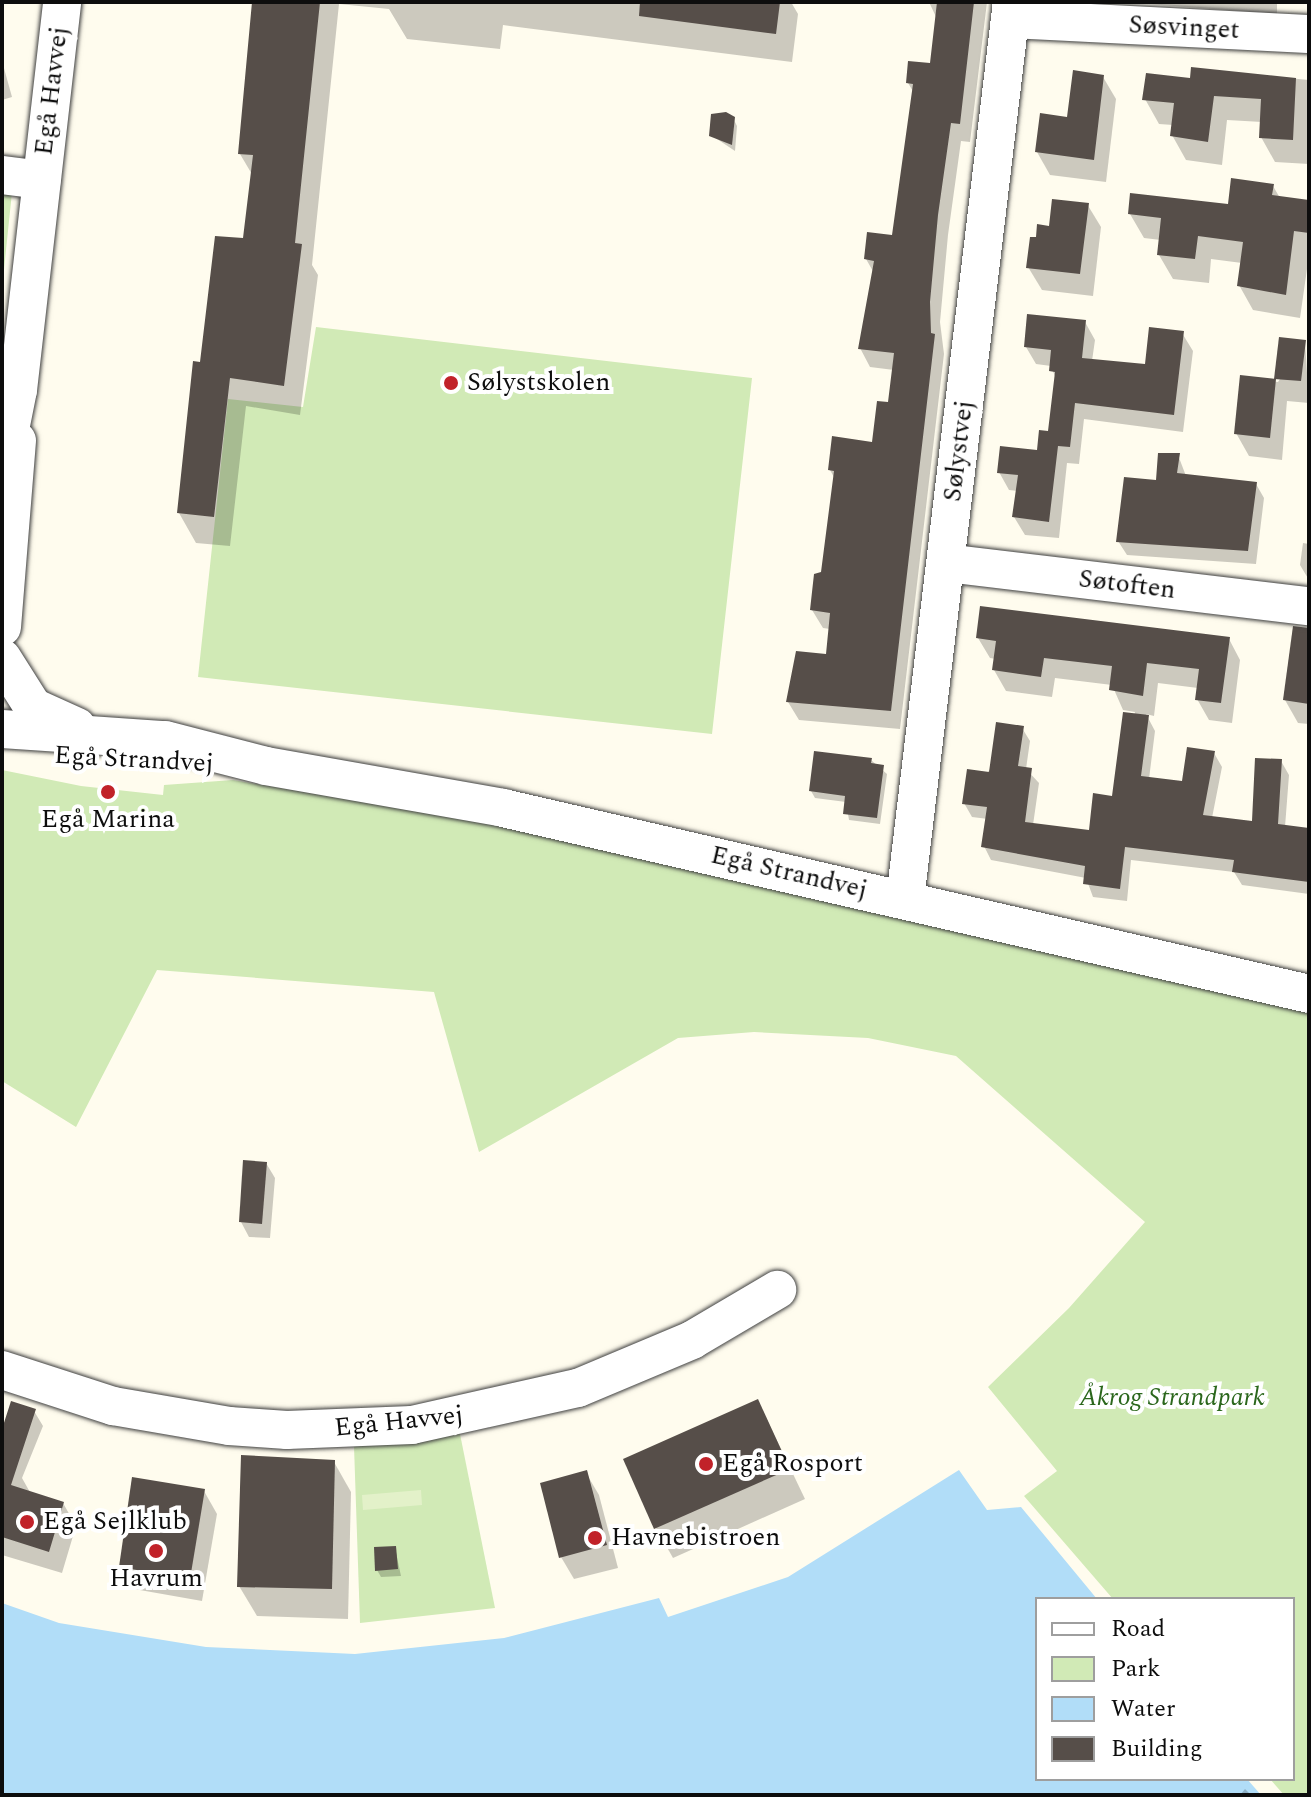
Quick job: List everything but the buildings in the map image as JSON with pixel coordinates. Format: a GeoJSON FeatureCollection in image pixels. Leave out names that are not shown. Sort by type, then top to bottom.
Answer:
{"type":"FeatureCollection","features":[{"type":"Feature","properties":{"kind":"street","name":"Egå Havvej"},"geometry":{"type":"LineString","coordinates":[[2,627],[18,390],[62,2]]}},
{"type":"Feature","properties":{"kind":"street","name":"Søsvinget"},"geometry":{"type":"LineString","coordinates":[[1011,10],[1309,34]]}},
{"type":"Feature","properties":{"kind":"street","name":"Sølystvej"},"geometry":{"type":"LineString","coordinates":[[905,900],[1011,10]]}},
{"type":"Feature","properties":{"kind":"street","name":"Egå Havvej"},"geometry":{"type":"LineString","coordinates":[[2,175],[42,180]]}},
{"type":"Feature","properties":{"kind":"street","name":"Egå Havvej"},"geometry":{"type":"LineString","coordinates":[[2,470],[18,390]]}},
{"type":"Feature","properties":{"kind":"street","name":"Søtoften"},"geometry":{"type":"LineString","coordinates":[[946,563],[1309,606]]}},
{"type":"Feature","properties":{"kind":"street"},"geometry":{"type":"LineString","coordinates":[[2,658],[21,694],[42,713],[118,737]]}},
{"type":"Feature","properties":{"kind":"street","name":"Egå Strandvej"},"geometry":{"type":"LineString","coordinates":[[2,729],[165,740],[266,766],[503,808],[1309,994]]}},
{"type":"Feature","properties":{"kind":"street","name":"Egå Strandvej"},"geometry":{"type":"LineString","coordinates":[[2,753],[266,766]]}},
{"type":"Feature","properties":{"kind":"street","name":"Egå Havvej"},"geometry":{"type":"LineString","coordinates":[[2,1370],[113,1406],[214,1424],[287,1430],[412,1425],[507,1408],[578,1388],[692,1340],[777,1290]]}},
{"type":"Feature","properties":{"kind":"green space"},"geometry":{"type":"Polygon","coordinates":[[[2,192],[12,192],[2,289],[2,192]]]}},
{"type":"Feature","properties":{"kind":"green space"},"geometry":{"type":"Polygon","coordinates":[[[316,327],[752,378],[712,734],[198,677],[228,399],[303,407],[316,327]]]}},
{"type":"Feature","properties":{"kind":"green space","name":"Åkrog Strandpark"},"geometry":{"type":"Polygon","coordinates":[[[2,770],[81,786],[163,795],[164,785],[233,780],[498,825],[1309,1012],[1309,1795],[1284,1795],[1272,1781],[1295,1781],[1295,1597],[1111,1597],[1024,1496],[1057,1471],[988,1387],[1069,1308],[1145,1222],[956,1056],[868,1038],[754,1032],[678,1038],[479,1152],[434,992],[157,970],[76,1127],[2,1081],[2,770]]]}},
{"type":"Feature","properties":{"kind":"green space"},"geometry":{"type":"Polygon","coordinates":[[[460,1434],[495,1608],[360,1623],[354,1446],[460,1434]]]}},
{"type":"Feature","properties":{"kind":"green space"},"geometry":{"type":"Polygon","coordinates":[[[421,1490],[422,1505],[363,1510],[362,1495],[421,1490]]]}},
{"type":"Feature","properties":{"kind":"water"},"geometry":{"type":"Polygon","coordinates":[[[959,1470],[987,1510],[1021,1507],[1095,1597],[1035,1597],[1035,1781],[1249,1781],[1261,1795],[2,1795],[2,1603],[59,1623],[206,1647],[355,1654],[504,1638],[659,1598],[668,1617],[788,1577],[959,1470]]]}},
{"type":"Feature","properties":{"kind":"place","name":"Sølystskolen"},"geometry":{"type":"Point","coordinates":[451,383]}},
{"type":"Feature","properties":{"kind":"place","name":"Egå Marina"},"geometry":{"type":"Point","coordinates":[108,792]}},
{"type":"Feature","properties":{"kind":"place","name":"Egå Rosport"},"geometry":{"type":"Point","coordinates":[706,1464]}},
{"type":"Feature","properties":{"kind":"place","name":"Egå Sejlklub"},"geometry":{"type":"Point","coordinates":[27,1522]}},
{"type":"Feature","properties":{"kind":"place","name":"Havnebistroen"},"geometry":{"type":"Point","coordinates":[595,1538]}},
{"type":"Feature","properties":{"kind":"place","name":"Havrum"},"geometry":{"type":"Point","coordinates":[156,1551]}}]}
